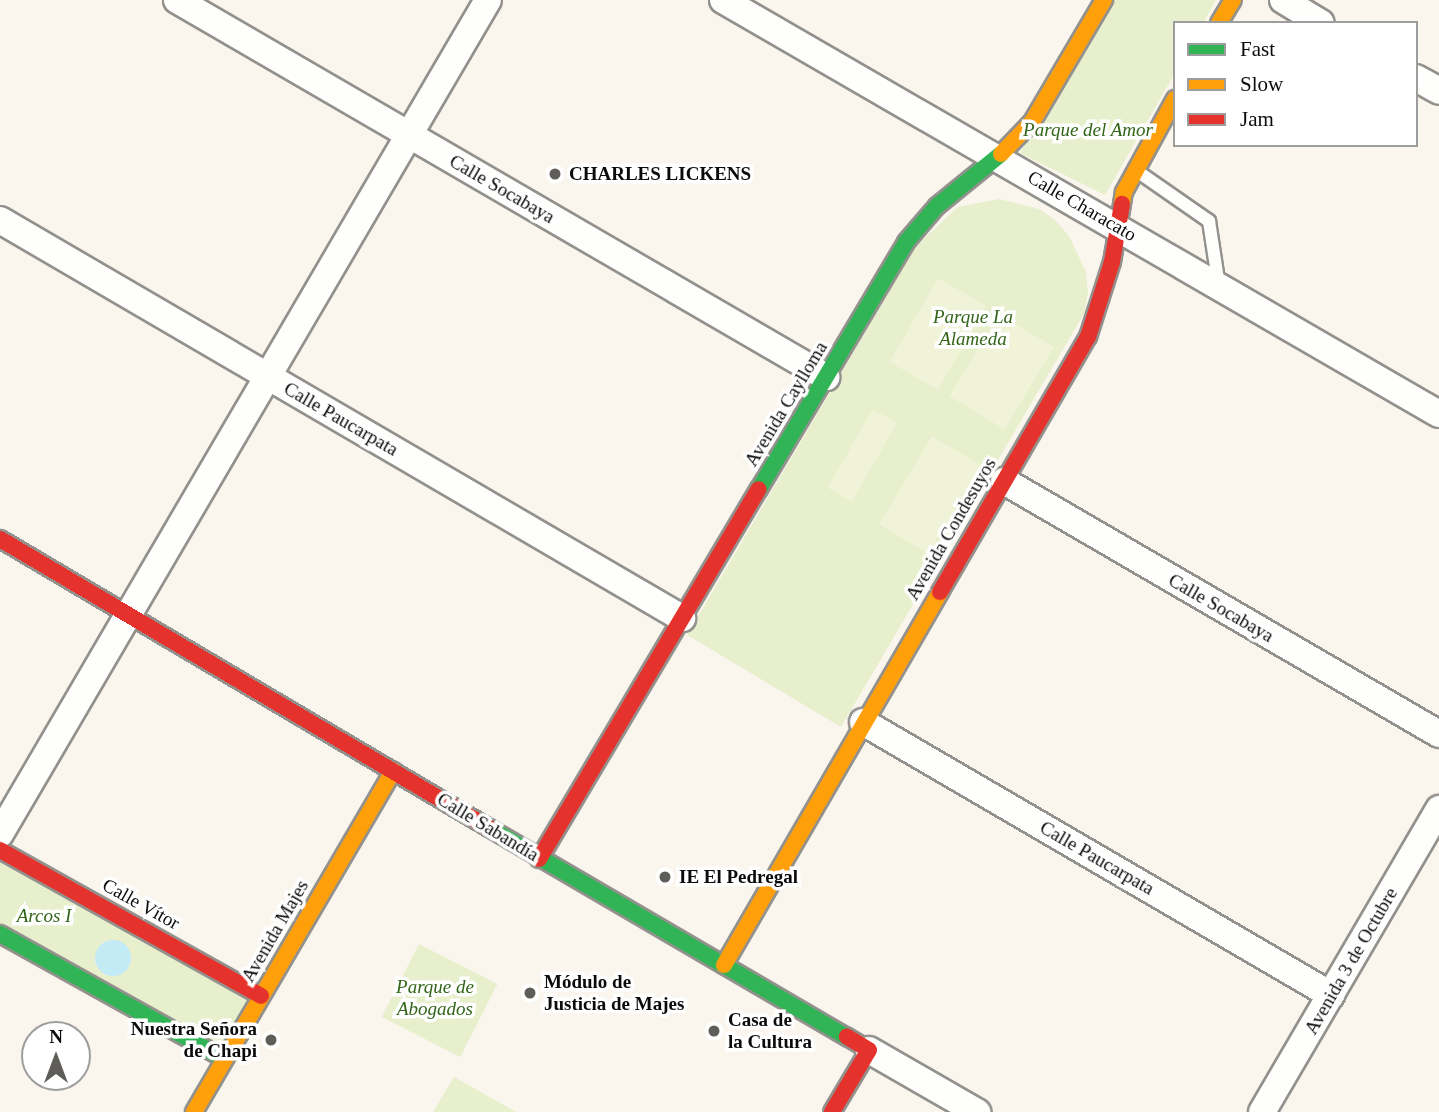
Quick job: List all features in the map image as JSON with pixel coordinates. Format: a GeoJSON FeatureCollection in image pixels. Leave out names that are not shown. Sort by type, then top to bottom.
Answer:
{"type":"FeatureCollection","features":[{"type":"Feature","properties":{"kind":"main road","name":"Avenida Caylloma"},"geometry":{"type":"LineString","coordinates":[[539,859],[906,242],[937,206],[998,158],[1032,122],[1104,0]]}},
{"type":"Feature","properties":{"kind":"main road"},"geometry":{"type":"LineString","coordinates":[[1220,21],[1233,0]]}},
{"type":"Feature","properties":{"kind":"main road","name":"Avenida Condesuyos"},"geometry":{"type":"LineString","coordinates":[[724,965],[1088,337],[1100,306],[1124,192],[1134,169],[1173,102]]}},
{"type":"Feature","properties":{"kind":"main road","name":"Calle Sabandía"},"geometry":{"type":"LineString","coordinates":[[0,539],[126,617],[869,1050]]}},
{"type":"Feature","properties":{"kind":"main road","name":"Avenida Majes"},"geometry":{"type":"LineString","coordinates":[[194,1112],[393,771]]}},
{"type":"Feature","properties":{"kind":"main road","name":"Calle Vítor"},"geometry":{"type":"LineString","coordinates":[[0,850],[261,996]]}},
{"type":"Feature","properties":{"kind":"main road"},"geometry":{"type":"LineString","coordinates":[[0,934],[225,1059]]}},
{"type":"Feature","properties":{"kind":"main road"},"geometry":{"type":"LineString","coordinates":[[832,1112],[869,1050]]}},
{"type":"Feature","properties":{"kind":"street","name":"Calle Socabaya"},"geometry":{"type":"LineString","coordinates":[[177,0],[826,377]]}},
{"type":"Feature","properties":{"kind":"street"},"geometry":{"type":"LineString","coordinates":[[0,834],[488,0]]}},
{"type":"Feature","properties":{"kind":"street","name":"Calle Characato"},"geometry":{"type":"LineString","coordinates":[[723,0],[1439,414]]}},
{"type":"Feature","properties":{"kind":"street"},"geometry":{"type":"LineString","coordinates":[[1283,0],[1318,21]]}},
{"type":"Feature","properties":{"kind":"street"},"geometry":{"type":"LineString","coordinates":[[1418,79],[1439,91]]}},
{"type":"Feature","properties":{"kind":"street","name":"Calle Paucarpata"},"geometry":{"type":"LineString","coordinates":[[0,220],[682,618]]}},
{"type":"Feature","properties":{"kind":"street","name":"Calle Socabaya"},"geometry":{"type":"LineString","coordinates":[[1003,481],[1439,734]]}},
{"type":"Feature","properties":{"kind":"street","name":"Calle Paucarpata"},"geometry":{"type":"LineString","coordinates":[[863,722],[1331,995]]}},
{"type":"Feature","properties":{"kind":"street","name":"Avenida 3 de Octubre"},"geometry":{"type":"LineString","coordinates":[[1262,1112],[1439,809]]}},
{"type":"Feature","properties":{"kind":"street","name":"Calle Sabandía"},"geometry":{"type":"LineString","coordinates":[[869,1050],[977,1112]]}},
{"type":"Feature","properties":{"kind":"lane"},"geometry":{"type":"LineString","coordinates":[[1134,169],[1209,221],[1219,286]]}},
{"type":"Feature","properties":{"kind":"green space","name":"Parque del Amor"},"geometry":{"type":"Polygon","coordinates":[[[1113,0],[1216,0],[1204,21],[1173,21],[1173,76],[1105,195],[1020,153],[1113,0]]]}},
{"type":"Feature","properties":{"kind":"green space","name":"Parque La Alameda"},"geometry":{"type":"Polygon","coordinates":[[[999,199],[1039,209],[1055,220],[1069,236],[1086,272],[1088,292],[1085,312],[841,727],[687,635],[916,246],[958,207],[999,199]]]}},
{"type":"Feature","properties":{"kind":"green space"},"geometry":{"type":"Polygon","coordinates":[[[938,278],[986,306],[938,390],[890,362],[938,278]]]}},
{"type":"Feature","properties":{"kind":"green space"},"geometry":{"type":"Polygon","coordinates":[[[999,314],[1054,347],[1004,429],[950,396],[999,314]]]}},
{"type":"Feature","properties":{"kind":"green space"},"geometry":{"type":"Polygon","coordinates":[[[873,409],[897,423],[852,502],[828,488],[873,409]]]}},
{"type":"Feature","properties":{"kind":"green space"},"geometry":{"type":"Polygon","coordinates":[[[932,436],[981,465],[928,554],[879,524],[932,436]]]}},
{"type":"Feature","properties":{"kind":"green space","name":"Arcos I"},"geometry":{"type":"Polygon","coordinates":[[[0,850],[261,996],[225,1059],[0,934],[0,850]]]}},
{"type":"Feature","properties":{"kind":"green space","name":"Parque de Abogados"},"geometry":{"type":"Polygon","coordinates":[[[419,944],[497,984],[460,1057],[382,1017],[419,944]]]}},
{"type":"Feature","properties":{"kind":"green space"},"geometry":{"type":"Polygon","coordinates":[[[454,1077],[516,1112],[433,1112],[454,1077]]]}},
{"type":"Feature","properties":{"kind":"water","name":"Arcos I"},"geometry":{"type":"Polygon","coordinates":[[[113,940],[125,946],[131,958],[125,970],[113,976],[101,970],[95,958],[101,946],[113,940]]]}},
{"type":"Feature","properties":{"kind":"traffic: fast"},"geometry":{"type":"LineString","coordinates":[[759,489],[906,242],[937,206],[1001,154]]}},
{"type":"Feature","properties":{"kind":"traffic: fast"},"geometry":{"type":"LineString","coordinates":[[489,828],[847,1037]]}},
{"type":"Feature","properties":{"kind":"traffic: fast"},"geometry":{"type":"LineString","coordinates":[[0,934],[225,1059]]}},
{"type":"Feature","properties":{"kind":"traffic: slow"},"geometry":{"type":"LineString","coordinates":[[1001,154],[1032,122],[1104,0]]}},
{"type":"Feature","properties":{"kind":"traffic: slow"},"geometry":{"type":"LineString","coordinates":[[1220,21],[1233,0]]}},
{"type":"Feature","properties":{"kind":"traffic: slow"},"geometry":{"type":"LineString","coordinates":[[1122,204],[1124,192],[1173,103]]}},
{"type":"Feature","properties":{"kind":"traffic: slow"},"geometry":{"type":"LineString","coordinates":[[724,965],[940,592]]}},
{"type":"Feature","properties":{"kind":"traffic: slow"},"geometry":{"type":"LineString","coordinates":[[194,1112],[393,771]]}},
{"type":"Feature","properties":{"kind":"traffic: jam"},"geometry":{"type":"LineString","coordinates":[[940,592],[1088,337],[1112,262],[1122,204]]}},
{"type":"Feature","properties":{"kind":"traffic: jam"},"geometry":{"type":"LineString","coordinates":[[539,859],[759,489]]}},
{"type":"Feature","properties":{"kind":"traffic: jam"},"geometry":{"type":"LineString","coordinates":[[0,539],[489,828]]}},
{"type":"Feature","properties":{"kind":"traffic: jam"},"geometry":{"type":"LineString","coordinates":[[0,850],[261,996]]}},
{"type":"Feature","properties":{"kind":"traffic: jam"},"geometry":{"type":"LineString","coordinates":[[832,1112],[869,1050],[847,1037]]}},
{"type":"Feature","properties":{"kind":"place","name":"CHARLES LICKENS"},"geometry":{"type":"Point","coordinates":[555,174]}},
{"type":"Feature","properties":{"kind":"place","name":"IE El Pedregal"},"geometry":{"type":"Point","coordinates":[665,877]}},
{"type":"Feature","properties":{"kind":"place","name":"Módulo de Justicia de Majes"},"geometry":{"type":"Point","coordinates":[530,993]}},
{"type":"Feature","properties":{"kind":"place","name":"Casa de la Cultura"},"geometry":{"type":"Point","coordinates":[714,1031]}},
{"type":"Feature","properties":{"kind":"place","name":"Nuestra Señora de Chapi"},"geometry":{"type":"Point","coordinates":[271,1040]}}]}
